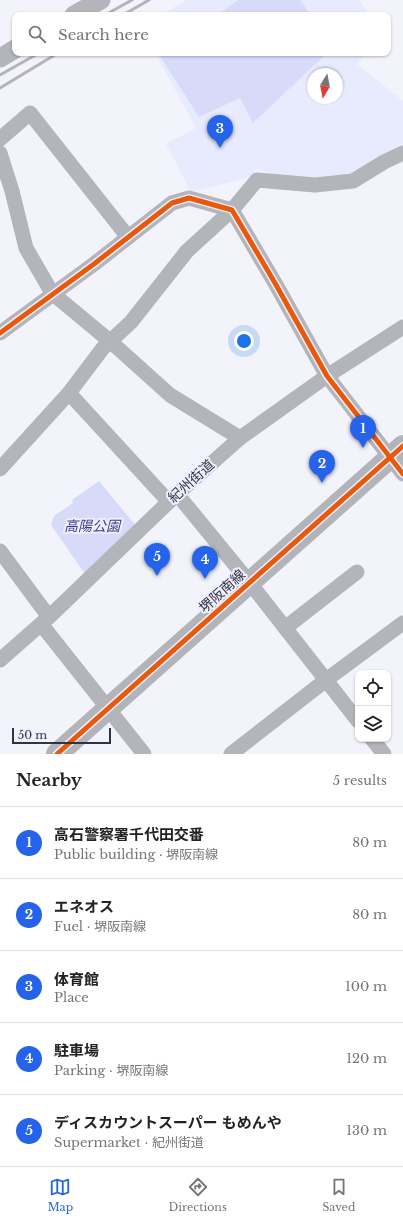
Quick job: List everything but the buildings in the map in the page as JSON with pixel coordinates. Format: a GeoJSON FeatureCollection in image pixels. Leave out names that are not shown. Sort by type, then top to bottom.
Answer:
{"type":"FeatureCollection","features":[{"type":"Feature","properties":{"kind":"main road","name":"堺阪南線"},"geometry":{"type":"LineString","coordinates":[[57,754],[250,583],[399,459]]}},
{"type":"Feature","properties":{"kind":"street"},"geometry":{"type":"LineString","coordinates":[[79,12],[101,0]]}},
{"type":"Feature","properties":{"kind":"street"},"geometry":{"type":"LineString","coordinates":[[0,58],[12,51]]}},
{"type":"Feature","properties":{"kind":"street"},"geometry":{"type":"LineString","coordinates":[[0,139],[30,113],[128,237]]}},
{"type":"Feature","properties":{"kind":"street"},"geometry":{"type":"LineString","coordinates":[[0,153],[12,191],[26,248],[52,293],[111,342],[170,395],[240,438]]}},
{"type":"Feature","properties":{"kind":"street"},"geometry":{"type":"LineString","coordinates":[[0,469],[69,393],[103,348],[131,322],[187,251],[232,210],[257,180],[315,185],[353,181],[384,162],[403,153]]}},
{"type":"Feature","properties":{"kind":"street"},"geometry":{"type":"LineString","coordinates":[[0,332],[94,264],[172,203],[189,198],[232,210],[276,283],[327,376],[399,459]]}},
{"type":"Feature","properties":{"kind":"street","name":"紀州街道"},"geometry":{"type":"LineString","coordinates":[[0,660],[45,621],[173,498],[240,438],[327,376],[403,327]]}},
{"type":"Feature","properties":{"kind":"street"},"geometry":{"type":"LineString","coordinates":[[69,393],[173,498],[250,583],[355,717]]}},
{"type":"Feature","properties":{"kind":"street"},"geometry":{"type":"LineString","coordinates":[[0,551],[45,621],[108,709],[144,754]]}},
{"type":"Feature","properties":{"kind":"street"},"geometry":{"type":"LineString","coordinates":[[285,628],[357,572]]}},
{"type":"Feature","properties":{"kind":"street"},"geometry":{"type":"LineString","coordinates":[[231,754],[326,680],[403,623]]}},
{"type":"Feature","properties":{"kind":"street"},"geometry":{"type":"LineString","coordinates":[[374,742],[384,754]]}},
{"type":"Feature","properties":{"kind":"shaded area"},"geometry":{"type":"Polygon","coordinates":[[[187,0],[359,0],[368,12],[165,12],[187,0]]]}},
{"type":"Feature","properties":{"kind":"shaded area"},"geometry":{"type":"Polygon","coordinates":[[[157,56],[364,56],[357,64],[403,101],[403,147],[357,173],[314,179],[282,177],[256,169],[251,177],[197,191],[190,190],[166,144],[196,128],[157,56]]]}},
{"type":"Feature","properties":{"kind":"green space"},"geometry":{"type":"Polygon","coordinates":[[[238,0],[300,0],[309,12],[221,12],[238,0]]]}},
{"type":"Feature","properties":{"kind":"green space"},"geometry":{"type":"Polygon","coordinates":[[[160,56],[324,56],[311,68],[307,68],[307,72],[253,123],[240,98],[199,117],[160,56]]]}},
{"type":"Feature","properties":{"kind":"green space","name":"高陽公園"},"geometry":{"type":"Polygon","coordinates":[[[99,481],[136,526],[85,574],[51,525],[54,516],[73,503],[72,500],[99,481]]]}},
{"type":"Feature","properties":{"kind":"railway"},"geometry":{"type":"LineString","coordinates":[[110,12],[132,0]]}},
{"type":"Feature","properties":{"kind":"railway"},"geometry":{"type":"LineString","coordinates":[[128,12],[149,0]]}},
{"type":"Feature","properties":{"kind":"railway"},"geometry":{"type":"LineString","coordinates":[[0,75],[34,56]]}},
{"type":"Feature","properties":{"kind":"railway"},"geometry":{"type":"LineString","coordinates":[[0,88],[53,56]]}},
{"type":"Feature","properties":{"kind":"cycle path"},"geometry":{"type":"LineString","coordinates":[[0,333],[94,264],[172,203],[189,198],[232,210],[327,376],[403,474]]}},
{"type":"Feature","properties":{"kind":"cycle path"},"geometry":{"type":"LineString","coordinates":[[57,754],[403,446]]}},
{"type":"Feature","properties":{"kind":"place","name":"体育館"},"geometry":{"type":"Point","coordinates":[220,148]}},
{"type":"Feature","properties":{"kind":"place","name":"高石警察署千代田交番"},"geometry":{"type":"Point","coordinates":[363,448]}},
{"type":"Feature","properties":{"kind":"place","name":"エネオス"},"geometry":{"type":"Point","coordinates":[322,483]}},
{"type":"Feature","properties":{"kind":"place","name":"ディスカウントスーパー もめんや"},"geometry":{"type":"Point","coordinates":[157,576]}},
{"type":"Feature","properties":{"kind":"place","name":"駐車場"},"geometry":{"type":"Point","coordinates":[205,579]}}]}
